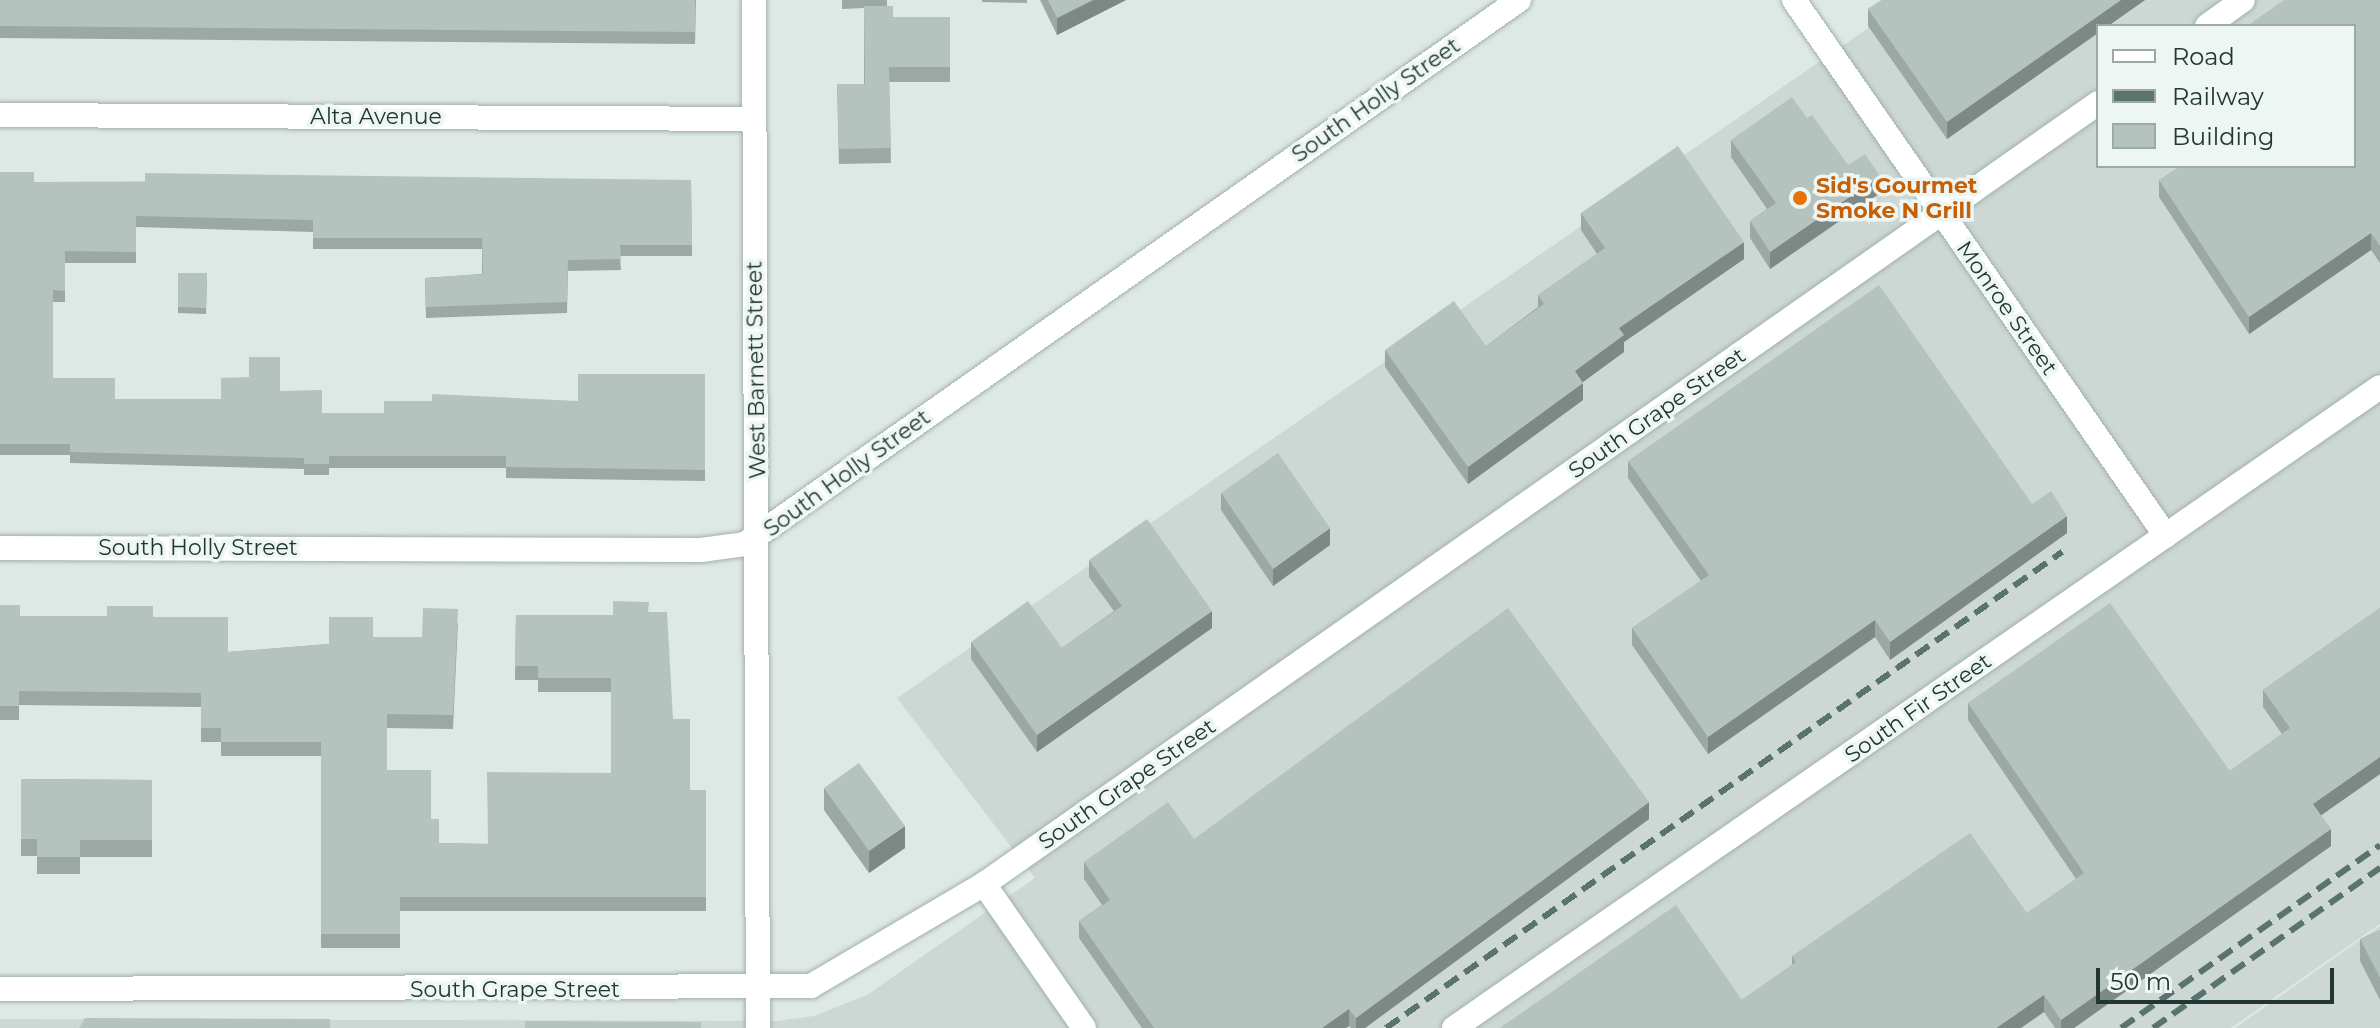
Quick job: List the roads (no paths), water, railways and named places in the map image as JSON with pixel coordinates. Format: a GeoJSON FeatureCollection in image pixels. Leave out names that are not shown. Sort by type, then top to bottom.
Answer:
{"type":"FeatureCollection","features":[{"type":"Feature","properties":{"kind":"street","name":"West Barnett Street"},"geometry":{"type":"LineString","coordinates":[[754,0],[759,539],[758,1028]]}},
{"type":"Feature","properties":{"kind":"street","name":"South Holly Street"},"geometry":{"type":"LineString","coordinates":[[0,548],[701,550],[759,539],[1519,0]]}},
{"type":"Feature","properties":{"kind":"street","name":"Monroe Street"},"geometry":{"type":"LineString","coordinates":[[1794,0],[2166,536]]}},
{"type":"Feature","properties":{"kind":"street"},"geometry":{"type":"LineString","coordinates":[[2210,24],[2243,0]]}},
{"type":"Feature","properties":{"kind":"street","name":"South Grape Street"},"geometry":{"type":"LineString","coordinates":[[0,989],[758,991],[811,986],[846,971],[984,884],[2096,104]]}},
{"type":"Feature","properties":{"kind":"street","name":"Alta Avenue"},"geometry":{"type":"LineString","coordinates":[[0,115],[753,119]]}},
{"type":"Feature","properties":{"kind":"street","name":"South Fir Street"},"geometry":{"type":"LineString","coordinates":[[1454,1028],[2380,387]]}},
{"type":"Feature","properties":{"kind":"street"},"geometry":{"type":"LineString","coordinates":[[984,884],[1084,1028]]}},
{"type":"Feature","properties":{"kind":"railway"},"geometry":{"type":"LineString","coordinates":[[1386,1028],[2062,552]]}},
{"type":"Feature","properties":{"kind":"railway"},"geometry":{"type":"LineString","coordinates":[[2121,1028],[2380,845]]}},
{"type":"Feature","properties":{"kind":"railway"},"geometry":{"type":"LineString","coordinates":[[2153,1028],[2380,868]]}},
{"type":"Feature","properties":{"kind":"place","name":"Sid's Gourmet Smoke N Grill"},"geometry":{"type":"Point","coordinates":[1800,198]}}]}
